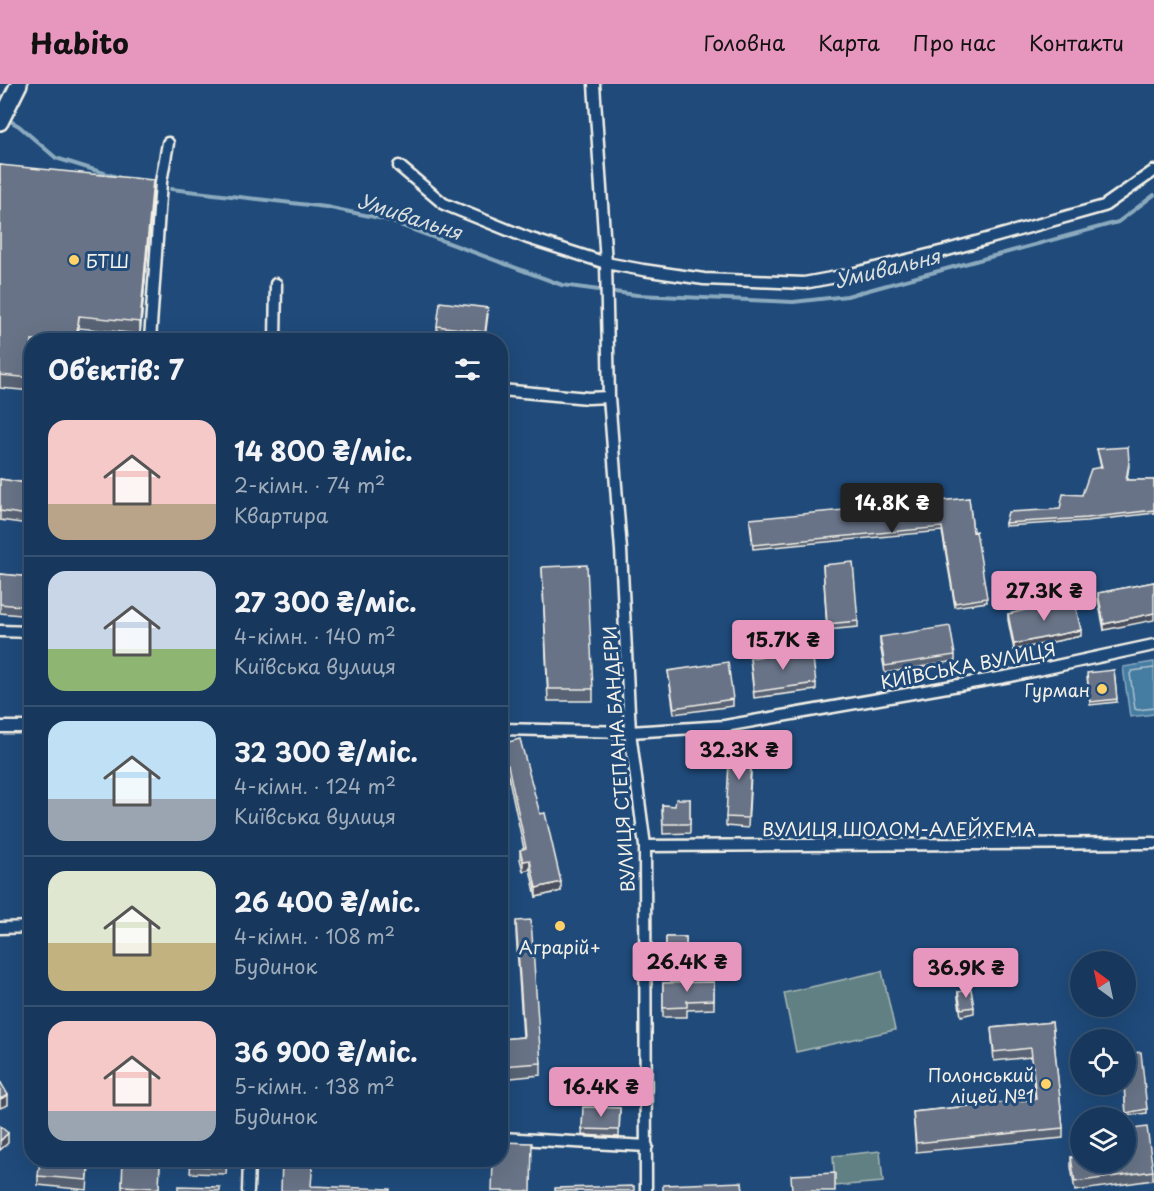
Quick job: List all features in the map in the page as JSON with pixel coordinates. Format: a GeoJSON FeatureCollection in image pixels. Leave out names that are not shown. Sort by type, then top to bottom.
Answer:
{"type":"FeatureCollection","features":[{"type":"Feature","properties":{"kind":"main road"},"geometry":{"type":"LineString","coordinates":[[0,122],[19,84]]}},
{"type":"Feature","properties":{"kind":"street","name":"ВУЛИЦЯ СТЕПАНА БАНДЕРИ"},"geometry":{"type":"LineString","coordinates":[[594,84],[606,263],[609,397],[621,550],[630,732],[645,846],[646,1191]]}},
{"type":"Feature","properties":{"kind":"street"},"geometry":{"type":"LineString","coordinates":[[150,333],[160,182],[168,143]]}},
{"type":"Feature","properties":{"kind":"street"},"geometry":{"type":"LineString","coordinates":[[399,166],[444,204],[528,238],[606,263],[704,279],[804,283],[944,251],[1104,206],[1154,171]]}},
{"type":"Feature","properties":{"kind":"street"},"geometry":{"type":"LineString","coordinates":[[275,333],[276,284]]}},
{"type":"Feature","properties":{"kind":"street"},"geometry":{"type":"LineString","coordinates":[[508,391],[588,398],[609,397]]}},
{"type":"Feature","properties":{"kind":"street"},"geometry":{"type":"LineString","coordinates":[[0,632],[24,632]]}},
{"type":"Feature","properties":{"kind":"street","name":"КИЇВСЬКА ВУЛИЦЯ"},"geometry":{"type":"LineString","coordinates":[[508,729],[630,732],[725,726],[1010,676],[1154,645]]}},
{"type":"Feature","properties":{"kind":"street"},"geometry":{"type":"LineString","coordinates":[[0,727],[24,727]]}},
{"type":"Feature","properties":{"kind":"street","name":"ВУЛИЦЯ ШОЛОМ-АЛЕЙХЕМА"},"geometry":{"type":"LineString","coordinates":[[645,846],[1154,843]]}},
{"type":"Feature","properties":{"kind":"street"},"geometry":{"type":"LineString","coordinates":[[0,928],[24,927]]}},
{"type":"Feature","properties":{"kind":"street"},"geometry":{"type":"LineString","coordinates":[[508,1138],[647,1146]]}},
{"type":"Feature","properties":{"kind":"street"},"geometry":{"type":"LineString","coordinates":[[248,1191],[249,1167]]}},
{"type":"Feature","properties":{"kind":"green space"},"geometry":{"type":"Polygon","coordinates":[[[882,971],[895,1030],[796,1052],[784,993],[882,971]]]}},
{"type":"Feature","properties":{"kind":"green space"},"geometry":{"type":"Polygon","coordinates":[[[880,1151],[883,1182],[835,1186],[833,1156],[880,1151]]]}},
{"type":"Feature","properties":{"kind":"water"},"geometry":{"type":"Polygon","coordinates":[[[1154,662],[1154,714],[1130,717],[1123,667],[1154,662]]]}},
{"type":"Feature","properties":{"kind":"building","name":"БТШ"},"geometry":{"type":"Polygon","coordinates":[[[0,165],[153,180],[140,322],[79,316],[77,333],[24,333],[24,377],[0,375],[0,165]]]}},
{"type":"Feature","properties":{"kind":"building"},"geometry":{"type":"Polygon","coordinates":[[[440,302],[488,308],[485,332],[437,326],[440,302]]]}},
{"type":"Feature","properties":{"kind":"building"},"geometry":{"type":"Polygon","coordinates":[[[1128,447],[1129,463],[1126,480],[1154,480],[1154,510],[1087,518],[1005,523],[1008,512],[1060,509],[1063,494],[1082,495],[1091,469],[1102,467],[1097,449],[1128,447]]]}},
{"type":"Feature","properties":{"kind":"building"},"geometry":{"type":"Polygon","coordinates":[[[0,479],[24,483],[24,514],[0,511],[0,479]]]}},
{"type":"Feature","properties":{"kind":"building"},"geometry":{"type":"Polygon","coordinates":[[[969,498],[973,532],[976,531],[987,598],[955,603],[942,527],[753,545],[750,519],[969,498]]]}},
{"type":"Feature","properties":{"kind":"building"},"geometry":{"type":"Polygon","coordinates":[[[853,562],[858,621],[827,624],[823,565],[853,562]]]}},
{"type":"Feature","properties":{"kind":"building"},"geometry":{"type":"Polygon","coordinates":[[[587,565],[593,689],[548,689],[542,567],[587,565]]]}},
{"type":"Feature","properties":{"kind":"building"},"geometry":{"type":"Polygon","coordinates":[[[0,574],[24,576],[24,606],[0,604],[0,574]]]}},
{"type":"Feature","properties":{"kind":"building"},"geometry":{"type":"Polygon","coordinates":[[[1154,582],[1154,613],[1104,624],[1098,593],[1154,582]]]}},
{"type":"Feature","properties":{"kind":"building"},"geometry":{"type":"Polygon","coordinates":[[[1074,599],[1081,630],[1014,644],[1008,614],[1074,599]]]}},
{"type":"Feature","properties":{"kind":"building"},"geometry":{"type":"Polygon","coordinates":[[[950,626],[955,655],[885,666],[880,637],[950,626]]]}},
{"type":"Feature","properties":{"kind":"building"},"geometry":{"type":"Polygon","coordinates":[[[812,650],[816,683],[754,692],[750,658],[812,650]]]}},
{"type":"Feature","properties":{"kind":"building"},"geometry":{"type":"Polygon","coordinates":[[[728,662],[733,699],[674,708],[668,671],[728,662]]]}},
{"type":"Feature","properties":{"kind":"building","name":"Гурман"},"geometry":{"type":"Polygon","coordinates":[[[1114,670],[1117,699],[1090,702],[1087,673],[1114,670]]]}},
{"type":"Feature","properties":{"kind":"building"},"geometry":{"type":"Polygon","coordinates":[[[520,739],[540,814],[545,813],[561,882],[536,888],[530,860],[523,861],[520,850],[526,848],[508,765],[508,742],[520,739]]]}},
{"type":"Feature","properties":{"kind":"building"},"geometry":{"type":"Polygon","coordinates":[[[730,744],[752,746],[748,818],[726,817],[730,744]]]}},
{"type":"Feature","properties":{"kind":"building"},"geometry":{"type":"Polygon","coordinates":[[[676,799],[690,799],[690,824],[663,824],[662,805],[675,806],[676,799]]]}},
{"type":"Feature","properties":{"kind":"building"},"geometry":{"type":"Polygon","coordinates":[[[531,920],[541,1063],[508,1065],[508,1038],[524,1037],[516,921],[531,920]]]}},
{"type":"Feature","properties":{"kind":"building"},"geometry":{"type":"Polygon","coordinates":[[[666,937],[686,937],[686,956],[666,956],[666,937]]]}},
{"type":"Feature","properties":{"kind":"building"},"geometry":{"type":"Polygon","coordinates":[[[714,982],[714,1000],[687,1001],[687,1007],[663,1008],[663,983],[714,982]]]}},
{"type":"Feature","properties":{"kind":"building"},"geometry":{"type":"Polygon","coordinates":[[[971,989],[974,1007],[961,1009],[958,992],[971,989]]]}},
{"type":"Feature","properties":{"kind":"building","name":"Полонський ліцей №1"},"geometry":{"type":"Polygon","coordinates":[[[1052,1022],[1063,1128],[916,1143],[913,1112],[1036,1099],[1031,1048],[994,1052],[991,1028],[1052,1022]]]}},
{"type":"Feature","properties":{"kind":"building"},"geometry":{"type":"Polygon","coordinates":[[[1141,1052],[1147,1109],[1136,1111],[1136,1107],[1126,1107],[1125,1095],[1136,1095],[1136,1053],[1141,1052]]]}},
{"type":"Feature","properties":{"kind":"building"},"geometry":{"type":"Polygon","coordinates":[[[0,1081],[8,1095],[0,1099],[0,1081]]]}},
{"type":"Feature","properties":{"kind":"building"},"geometry":{"type":"Polygon","coordinates":[[[583,1107],[620,1108],[619,1130],[582,1129],[583,1107]]]}},
{"type":"Feature","properties":{"kind":"building"},"geometry":{"type":"Polygon","coordinates":[[[0,1126],[8,1133],[0,1141],[0,1126]]]}},
{"type":"Feature","properties":{"kind":"building"},"geometry":{"type":"Polygon","coordinates":[[[1147,1127],[1153,1171],[1075,1182],[1074,1173],[1136,1173],[1136,1128],[1147,1127]]]}},
{"type":"Feature","properties":{"kind":"building"},"geometry":{"type":"Polygon","coordinates":[[[508,1142],[532,1143],[531,1191],[492,1191],[493,1167],[508,1167],[508,1142]]]}},
{"type":"Feature","properties":{"kind":"building"},"geometry":{"type":"Polygon","coordinates":[[[39,1167],[88,1167],[87,1180],[38,1176],[39,1167]]]}},
{"type":"Feature","properties":{"kind":"building"},"geometry":{"type":"Polygon","coordinates":[[[123,1167],[160,1167],[159,1188],[122,1186],[123,1167]]]}},
{"type":"Feature","properties":{"kind":"building"},"geometry":{"type":"Polygon","coordinates":[[[282,1167],[312,1167],[311,1186],[390,1189],[390,1191],[281,1191],[282,1167]]]}},
{"type":"Feature","properties":{"kind":"building"},"geometry":{"type":"Polygon","coordinates":[[[835,1173],[835,1191],[792,1191],[791,1175],[835,1173]]]}},
{"type":"Feature","properties":{"kind":"building"},"geometry":{"type":"Polygon","coordinates":[[[742,1182],[743,1191],[663,1191],[663,1185],[742,1182]]]}},
{"type":"Feature","properties":{"kind":"building"},"geometry":{"type":"Polygon","coordinates":[[[178,1186],[220,1187],[220,1191],[178,1191],[178,1186]]]}},
{"type":"Feature","properties":{"kind":"building"},"geometry":{"type":"Polygon","coordinates":[[[634,1186],[634,1191],[555,1191],[555,1188],[634,1186]]]}},
{"type":"Feature","properties":{"kind":"waterway","name":"Умивальня"},"geometry":{"type":"LineString","coordinates":[[12,122],[56,158],[120,178]]}},
{"type":"Feature","properties":{"kind":"waterway","name":"Умивальня"},"geometry":{"type":"LineString","coordinates":[[171,189],[326,207],[384,219],[562,285],[599,290]]}},
{"type":"Feature","properties":{"kind":"waterway","name":"Умивальня"},"geometry":{"type":"LineString","coordinates":[[614,292],[793,302],[847,296],[1118,222],[1154,195]]}},
{"type":"Feature","properties":{"kind":"place","name":"БТШ"},"geometry":{"type":"Point","coordinates":[74,260]}},
{"type":"Feature","properties":{"kind":"place","name":"Гурман"},"geometry":{"type":"Point","coordinates":[1102,689]}},
{"type":"Feature","properties":{"kind":"place","name":"Аграрій+"},"geometry":{"type":"Point","coordinates":[560,926]}},
{"type":"Feature","properties":{"kind":"place","name":"Полонський ліцей №1"},"geometry":{"type":"Point","coordinates":[1046,1084]}}]}
